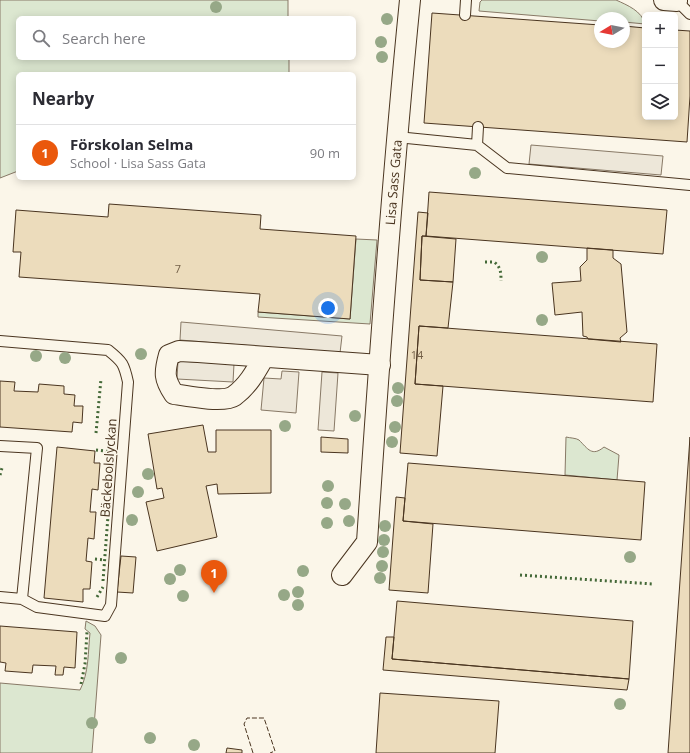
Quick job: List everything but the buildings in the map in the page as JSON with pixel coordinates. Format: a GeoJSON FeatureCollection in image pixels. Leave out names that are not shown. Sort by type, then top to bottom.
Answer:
{"type":"FeatureCollection","features":[{"type":"Feature","properties":{"kind":"street","name":"Lisa Sass Gata"},"geometry":{"type":"LineString","coordinates":[[342,575],[367,542],[397,137],[410,0]]}},
{"type":"Feature","properties":{"kind":"street"},"geometry":{"type":"LineString","coordinates":[[264,357],[380,365]]}},
{"type":"Feature","properties":{"kind":"lane"},"geometry":{"type":"LineString","coordinates":[[465,15],[466,0]]}},
{"type":"Feature","properties":{"kind":"lane"},"geometry":{"type":"LineString","coordinates":[[477,145],[478,127]]}},
{"type":"Feature","properties":{"kind":"lane"},"geometry":{"type":"LineString","coordinates":[[397,137],[477,145],[507,168],[690,184]]}},
{"type":"Feature","properties":{"kind":"lane","name":"Bäckebolslyckan"},"geometry":{"type":"LineString","coordinates":[[0,341],[108,350],[125,367],[128,382],[111,605],[105,616],[37,607],[22,599],[0,597]]}},
{"type":"Feature","properties":{"kind":"lane"},"geometry":{"type":"LineString","coordinates":[[0,446],[37,448],[22,599]]}},
{"type":"Feature","properties":{"kind":"green space"},"geometry":{"type":"Polygon","coordinates":[[[0,0],[288,0],[288,16],[16,16],[16,60],[289,60],[289,72],[16,72],[16,172],[0,178],[0,0]]]}},
{"type":"Feature","properties":{"kind":"green space"},"geometry":{"type":"Polygon","coordinates":[[[482,0],[616,0],[629,6],[641,15],[642,24],[630,23],[630,12],[594,12],[594,21],[479,11],[480,2],[482,0]]]}},
{"type":"Feature","properties":{"kind":"green space"},"geometry":{"type":"Polygon","coordinates":[[[356,239],[377,240],[370,324],[258,317],[258,312],[350,319],[356,239]]]}},
{"type":"Feature","properties":{"kind":"green space"},"geometry":{"type":"Polygon","coordinates":[[[566,437],[579,440],[590,451],[593,452],[600,450],[604,447],[619,455],[617,480],[565,475],[566,437]]]}},
{"type":"Feature","properties":{"kind":"green space"},"geometry":{"type":"Polygon","coordinates":[[[86,621],[95,626],[101,635],[92,753],[0,753],[0,683],[80,690],[87,669],[90,633],[85,629],[86,621]]]}},
{"type":"Feature","properties":{"kind":"shaded area"},"geometry":{"type":"Polygon","coordinates":[[[531,145],[663,156],[661,175],[529,164],[531,145]]]}},
{"type":"Feature","properties":{"kind":"shaded area"},"geometry":{"type":"Polygon","coordinates":[[[181,322],[342,336],[340,353],[180,340],[181,322]]]}},
{"type":"Feature","properties":{"kind":"shaded area"},"geometry":{"type":"Polygon","coordinates":[[[178,361],[234,364],[233,382],[177,379],[178,361]]]}},
{"type":"Feature","properties":{"kind":"shaded area"},"geometry":{"type":"Polygon","coordinates":[[[282,371],[299,372],[296,413],[261,410],[264,378],[281,379],[282,371]]]}},
{"type":"Feature","properties":{"kind":"shaded area"},"geometry":{"type":"Polygon","coordinates":[[[322,372],[338,373],[334,431],[318,430],[322,372]]]}},
{"type":"Feature","properties":{"kind":"hedge"},"geometry":{"type":"LineString","coordinates":[[485,262],[494,262],[498,266],[501,273],[501,281]]}},
{"type":"Feature","properties":{"kind":"hedge"},"geometry":{"type":"LineString","coordinates":[[96,433],[101,379]]}},
{"type":"Feature","properties":{"kind":"hedge"},"geometry":{"type":"LineString","coordinates":[[96,450],[113,452],[110,488]]}},
{"type":"Feature","properties":{"kind":"hedge"},"geometry":{"type":"LineString","coordinates":[[0,475],[2,468]]}},
{"type":"Feature","properties":{"kind":"hedge"},"geometry":{"type":"LineString","coordinates":[[103,581],[108,516]]}},
{"type":"Feature","properties":{"kind":"hedge"},"geometry":{"type":"LineString","coordinates":[[95,559],[105,560]]}},
{"type":"Feature","properties":{"kind":"hedge"},"geometry":{"type":"LineString","coordinates":[[520,575],[653,584]]}},
{"type":"Feature","properties":{"kind":"hedge"},"geometry":{"type":"LineString","coordinates":[[97,597],[103,587]]}},
{"type":"Feature","properties":{"kind":"hedge"},"geometry":{"type":"LineString","coordinates":[[81,684],[85,664],[87,632]]}},
{"type":"Feature","properties":{"kind":"fence"},"geometry":{"type":"LineString","coordinates":[[253,753],[244,724],[247,718],[264,718],[275,751],[270,753]]}},
{"type":"Feature","properties":{"kind":"place","name":"Förskolan Selma"},"geometry":{"type":"Point","coordinates":[214,593]}}]}
